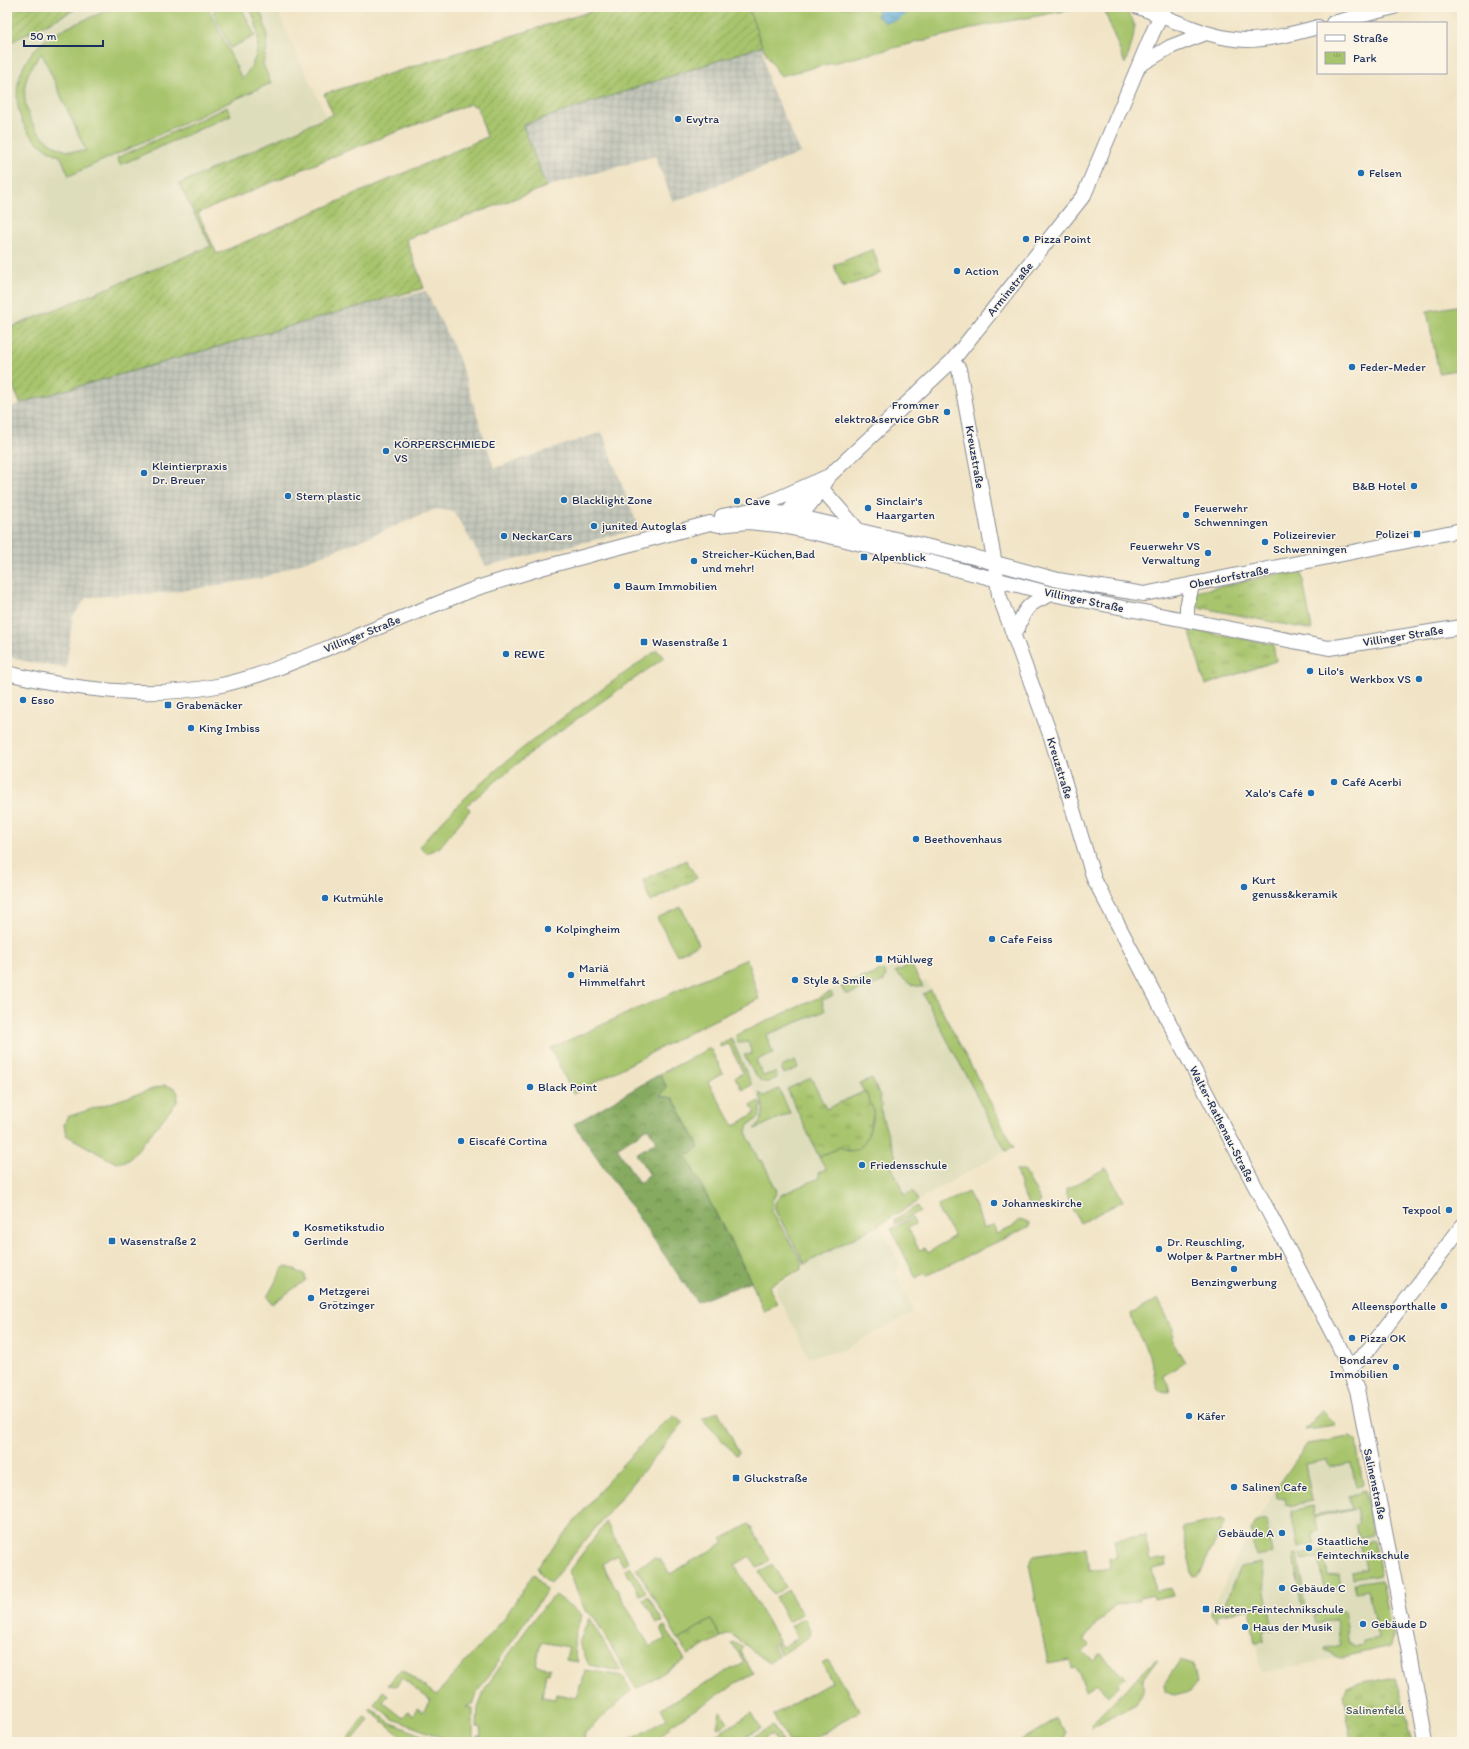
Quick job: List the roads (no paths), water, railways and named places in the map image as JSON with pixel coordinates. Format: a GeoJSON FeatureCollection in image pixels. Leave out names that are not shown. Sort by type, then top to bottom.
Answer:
{"type":"FeatureCollection","features":[{"type":"Feature","properties":{"kind":"main road"},"geometry":{"type":"LineString","coordinates":[[1138,7],[1163,11],[1206,33],[1247,40],[1294,33],[1317,27]]}},
{"type":"Feature","properties":{"kind":"main road"},"geometry":{"type":"LineString","coordinates":[[1337,22],[1394,7]]}},
{"type":"Feature","properties":{"kind":"main road","name":"Arminstraße"},"geometry":{"type":"LineString","coordinates":[[752,510],[816,487],[952,361],[1084,195],[1163,11]]}},
{"type":"Feature","properties":{"kind":"main road"},"geometry":{"type":"LineString","coordinates":[[1140,65],[1170,47],[1206,33]]}},
{"type":"Feature","properties":{"kind":"main road","name":"Kreuzstraße"},"geometry":{"type":"LineString","coordinates":[[952,361],[959,369],[998,579],[999,595],[1008,622],[1023,658],[1059,762],[1094,879]]}},
{"type":"Feature","properties":{"kind":"main road"},"geometry":{"type":"LineString","coordinates":[[789,521],[816,487],[858,530]]}},
{"type":"Feature","properties":{"kind":"main road","name":"Villinger Straße"},"geometry":{"type":"LineString","coordinates":[[7,673],[35,681],[109,691],[154,692],[216,686],[260,674],[477,588],[512,576],[710,523],[717,517],[752,510],[1052,594],[1329,648],[1462,626]]}},
{"type":"Feature","properties":{"kind":"main road","name":"Villinger Straße"},"geometry":{"type":"LineString","coordinates":[[710,523],[719,525],[748,522],[789,521],[858,530],[995,564]]}},
{"type":"Feature","properties":{"kind":"main road","name":"Oberdorfstraße"},"geometry":{"type":"LineString","coordinates":[[995,564],[1058,580],[1144,594],[1462,530]]}},
{"type":"Feature","properties":{"kind":"main road","name":"Kreuzstraße"},"geometry":{"type":"LineString","coordinates":[[998,579],[1010,596],[1018,628],[1023,658]]}},
{"type":"Feature","properties":{"kind":"main road"},"geometry":{"type":"LineString","coordinates":[[1187,620],[1187,607],[1192,585]]}},
{"type":"Feature","properties":{"kind":"main road"},"geometry":{"type":"LineString","coordinates":[[1018,628],[1022,613],[1034,600],[1052,594]]}},
{"type":"Feature","properties":{"kind":"main road","name":"Walter-Rathenau-Straße"},"geometry":{"type":"LineString","coordinates":[[1094,879],[1340,1348],[1349,1369]]}},
{"type":"Feature","properties":{"kind":"main road"},"geometry":{"type":"LineString","coordinates":[[1349,1369],[1370,1348],[1462,1226]]}},
{"type":"Feature","properties":{"kind":"main road","name":"Salinenstraße"},"geometry":{"type":"LineString","coordinates":[[1349,1369],[1357,1390],[1410,1658],[1425,1742]]}},
{"type":"Feature","properties":{"kind":"water"},"geometry":{"type":"Polygon","coordinates":[[[878,7],[916,7],[897,20],[885,22],[877,16],[878,7]]]}},
{"type":"Feature","properties":{"kind":"place","name":"Evytra"},"geometry":{"type":"Point","coordinates":[678,119]}},
{"type":"Feature","properties":{"kind":"place","name":"Felsen"},"geometry":{"type":"Point","coordinates":[1361,173]}},
{"type":"Feature","properties":{"kind":"place","name":"Pizza Point"},"geometry":{"type":"Point","coordinates":[1026,239]}},
{"type":"Feature","properties":{"kind":"place","name":"Action"},"geometry":{"type":"Point","coordinates":[957,271]}},
{"type":"Feature","properties":{"kind":"place","name":"Feder-Meder"},"geometry":{"type":"Point","coordinates":[1352,367]}},
{"type":"Feature","properties":{"kind":"place","name":"Frommer elektro&service GbR"},"geometry":{"type":"Point","coordinates":[947,412]}},
{"type":"Feature","properties":{"kind":"place","name":"KÖRPERSCHMIEDE VS"},"geometry":{"type":"Point","coordinates":[386,451]}},
{"type":"Feature","properties":{"kind":"place","name":"Kleintierpraxis Dr. Breuer"},"geometry":{"type":"Point","coordinates":[144,473]}},
{"type":"Feature","properties":{"kind":"place","name":"B&B Hotel"},"geometry":{"type":"Point","coordinates":[1414,486]}},
{"type":"Feature","properties":{"kind":"place","name":"Stern plastic"},"geometry":{"type":"Point","coordinates":[288,496]}},
{"type":"Feature","properties":{"kind":"place","name":"Blacklight Zone"},"geometry":{"type":"Point","coordinates":[564,500]}},
{"type":"Feature","properties":{"kind":"place","name":"Cave"},"geometry":{"type":"Point","coordinates":[737,501]}},
{"type":"Feature","properties":{"kind":"place","name":"Sinclair's Haargarten"},"geometry":{"type":"Point","coordinates":[868,508]}},
{"type":"Feature","properties":{"kind":"place","name":"Feuerwehr Schwenningen"},"geometry":{"type":"Point","coordinates":[1186,515]}},
{"type":"Feature","properties":{"kind":"place","name":"junited Autoglas"},"geometry":{"type":"Point","coordinates":[594,526]}},
{"type":"Feature","properties":{"kind":"place","name":"Polizei"},"geometry":{"type":"Point","coordinates":[1417,534]}},
{"type":"Feature","properties":{"kind":"place","name":"NeckarCars"},"geometry":{"type":"Point","coordinates":[504,536]}},
{"type":"Feature","properties":{"kind":"place","name":"Polizeirevier Schwenningen"},"geometry":{"type":"Point","coordinates":[1265,542]}},
{"type":"Feature","properties":{"kind":"place","name":"Feuerwehr VS Verwaltung"},"geometry":{"type":"Point","coordinates":[1208,553]}},
{"type":"Feature","properties":{"kind":"place","name":"Alpenblick"},"geometry":{"type":"Point","coordinates":[864,557]}},
{"type":"Feature","properties":{"kind":"place","name":"Streicher-Küchen,Bad und mehr!"},"geometry":{"type":"Point","coordinates":[694,561]}},
{"type":"Feature","properties":{"kind":"place","name":"Baum Immobilien"},"geometry":{"type":"Point","coordinates":[617,586]}},
{"type":"Feature","properties":{"kind":"place","name":"Wasenstraße 1"},"geometry":{"type":"Point","coordinates":[644,642]}},
{"type":"Feature","properties":{"kind":"place","name":"REWE"},"geometry":{"type":"Point","coordinates":[506,654]}},
{"type":"Feature","properties":{"kind":"place","name":"Lilo's"},"geometry":{"type":"Point","coordinates":[1310,671]}},
{"type":"Feature","properties":{"kind":"place","name":"Werkbox VS"},"geometry":{"type":"Point","coordinates":[1419,679]}},
{"type":"Feature","properties":{"kind":"place","name":"Esso"},"geometry":{"type":"Point","coordinates":[23,700]}},
{"type":"Feature","properties":{"kind":"place","name":"Grabenäcker"},"geometry":{"type":"Point","coordinates":[168,705]}},
{"type":"Feature","properties":{"kind":"place","name":"King Imbiss"},"geometry":{"type":"Point","coordinates":[191,728]}},
{"type":"Feature","properties":{"kind":"place","name":"Café Acerbi"},"geometry":{"type":"Point","coordinates":[1334,782]}},
{"type":"Feature","properties":{"kind":"place","name":"Xalo's Café"},"geometry":{"type":"Point","coordinates":[1311,793]}},
{"type":"Feature","properties":{"kind":"place","name":"Beethovenhaus"},"geometry":{"type":"Point","coordinates":[916,839]}},
{"type":"Feature","properties":{"kind":"place","name":"Kurt genuss&keramik"},"geometry":{"type":"Point","coordinates":[1244,887]}},
{"type":"Feature","properties":{"kind":"place","name":"Kutmühle"},"geometry":{"type":"Point","coordinates":[325,898]}},
{"type":"Feature","properties":{"kind":"place","name":"Kolpingheim"},"geometry":{"type":"Point","coordinates":[548,929]}},
{"type":"Feature","properties":{"kind":"place","name":"Cafe Feiss"},"geometry":{"type":"Point","coordinates":[992,939]}},
{"type":"Feature","properties":{"kind":"place","name":"Mühlweg"},"geometry":{"type":"Point","coordinates":[879,959]}},
{"type":"Feature","properties":{"kind":"place","name":"Mariä Himmelfahrt"},"geometry":{"type":"Point","coordinates":[571,975]}},
{"type":"Feature","properties":{"kind":"place","name":"Style & Smile"},"geometry":{"type":"Point","coordinates":[795,980]}},
{"type":"Feature","properties":{"kind":"place","name":"Black Point"},"geometry":{"type":"Point","coordinates":[530,1087]}},
{"type":"Feature","properties":{"kind":"place","name":"Eiscafé Cortina"},"geometry":{"type":"Point","coordinates":[461,1141]}},
{"type":"Feature","properties":{"kind":"place","name":"Friedensschule"},"geometry":{"type":"Point","coordinates":[862,1165]}},
{"type":"Feature","properties":{"kind":"place","name":"Johanneskirche"},"geometry":{"type":"Point","coordinates":[994,1203]}},
{"type":"Feature","properties":{"kind":"place","name":"Texpool"},"geometry":{"type":"Point","coordinates":[1449,1210]}},
{"type":"Feature","properties":{"kind":"place","name":"Kosmetikstudio Gerlinde"},"geometry":{"type":"Point","coordinates":[296,1234]}},
{"type":"Feature","properties":{"kind":"place","name":"Wasenstraße 2"},"geometry":{"type":"Point","coordinates":[112,1241]}},
{"type":"Feature","properties":{"kind":"place","name":"Dr. Reuschling, Wolper & Partner mbH"},"geometry":{"type":"Point","coordinates":[1159,1249]}},
{"type":"Feature","properties":{"kind":"place","name":"Benzingwerbung"},"geometry":{"type":"Point","coordinates":[1234,1269]}},
{"type":"Feature","properties":{"kind":"place","name":"Metzgerei Grötzinger"},"geometry":{"type":"Point","coordinates":[311,1298]}},
{"type":"Feature","properties":{"kind":"place","name":"Alleensporthalle"},"geometry":{"type":"Point","coordinates":[1444,1306]}},
{"type":"Feature","properties":{"kind":"place","name":"Pizza OK"},"geometry":{"type":"Point","coordinates":[1352,1338]}},
{"type":"Feature","properties":{"kind":"place","name":"Bondarev Immobilien"},"geometry":{"type":"Point","coordinates":[1396,1367]}},
{"type":"Feature","properties":{"kind":"place","name":"Käfer"},"geometry":{"type":"Point","coordinates":[1189,1416]}},
{"type":"Feature","properties":{"kind":"place","name":"Gluckstraße"},"geometry":{"type":"Point","coordinates":[736,1478]}},
{"type":"Feature","properties":{"kind":"place","name":"Salinen Cafe"},"geometry":{"type":"Point","coordinates":[1234,1487]}},
{"type":"Feature","properties":{"kind":"place","name":"Gebäude A"},"geometry":{"type":"Point","coordinates":[1282,1533]}},
{"type":"Feature","properties":{"kind":"place","name":"Staatliche Feintechnikschule"},"geometry":{"type":"Point","coordinates":[1309,1548]}},
{"type":"Feature","properties":{"kind":"place","name":"Gebäude C"},"geometry":{"type":"Point","coordinates":[1282,1588]}},
{"type":"Feature","properties":{"kind":"place","name":"Rieten-Feintechnikschule"},"geometry":{"type":"Point","coordinates":[1206,1609]}},
{"type":"Feature","properties":{"kind":"place","name":"Gebäude D"},"geometry":{"type":"Point","coordinates":[1363,1624]}},
{"type":"Feature","properties":{"kind":"place","name":"Haus der Musik"},"geometry":{"type":"Point","coordinates":[1245,1627]}},
{"type":"Feature","properties":{"kind":"park label","name":"Salinenfeld"},"geometry":{"type":"Point","coordinates":[1375,1710]}}]}
